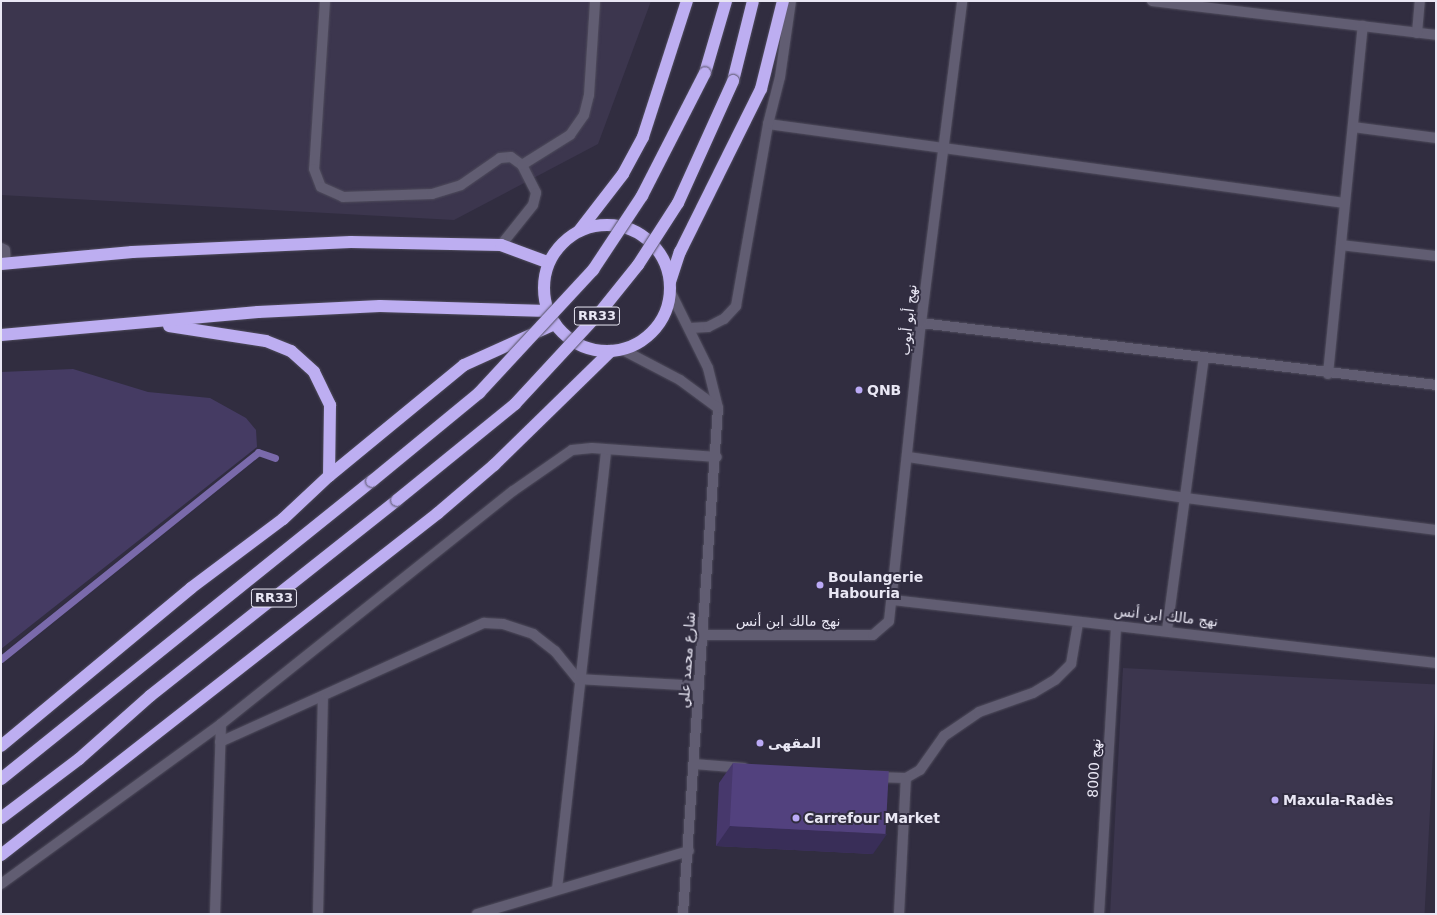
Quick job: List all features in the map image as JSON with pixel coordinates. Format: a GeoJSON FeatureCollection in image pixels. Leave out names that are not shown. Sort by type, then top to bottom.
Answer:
{"type":"FeatureCollection","features":[{"type":"Feature","properties":{"kind":"highway"},"geometry":{"type":"LineString","coordinates":[[616,350],[580,345],[555,324],[548,310],[544,296],[547,262],[564,242],[579,231],[623,174],[643,137],[687,1]]}},
{"type":"Feature","properties":{"kind":"highway","name":"RR33"},"geometry":{"type":"LineString","coordinates":[[1,779],[136,672],[479,393],[554,314],[601,259],[642,196],[705,73],[726,1]]}},
{"type":"Feature","properties":{"kind":"highway","name":"RR33"},"geometry":{"type":"LineString","coordinates":[[1,818],[79,759],[150,696],[515,404],[601,311],[638,265],[678,203],[733,81],[753,1]]}},
{"type":"Feature","properties":{"kind":"highway"},"geometry":{"type":"LineString","coordinates":[[1,855],[438,512],[494,465],[616,350],[640,342],[655,329],[666,311],[670,287],[680,252],[761,89],[783,1]]}},
{"type":"Feature","properties":{"kind":"highway"},"geometry":{"type":"LineString","coordinates":[[579,231],[612,225],[640,235],[658,250],[670,287]]}},
{"type":"Feature","properties":{"kind":"highway"},"geometry":{"type":"LineString","coordinates":[[4,264],[140,252],[351,242],[501,245],[547,262]]}},
{"type":"Feature","properties":{"kind":"highway"},"geometry":{"type":"LineString","coordinates":[[1,335],[380,306],[548,310]]}},
{"type":"Feature","properties":{"kind":"highway"},"geometry":{"type":"LineString","coordinates":[[1,746],[191,588],[283,519],[329,476],[464,365],[555,324]]}},
{"type":"Feature","properties":{"kind":"highway"},"geometry":{"type":"LineString","coordinates":[[108,326],[176,326],[266,341],[291,351],[314,372],[328,399],[329,476]]}},
{"type":"Feature","properties":{"kind":"street"},"geometry":{"type":"LineString","coordinates":[[325,1],[314,169],[321,187],[343,196],[432,194],[461,185],[500,158],[511,157],[522,165],[536,193],[533,205],[501,245]]}},
{"type":"Feature","properties":{"kind":"street"},"geometry":{"type":"LineString","coordinates":[[522,165],[570,135],[584,115],[589,95],[595,1]]}},
{"type":"Feature","properties":{"kind":"street"},"geometry":{"type":"LineString","coordinates":[[690,328],[708,327],[724,319],[736,306],[768,124],[780,77],[791,1]]}},
{"type":"Feature","properties":{"kind":"street","name":"نهج أبو أيوب"},"geometry":{"type":"LineString","coordinates":[[873,636],[886,628],[893,600],[921,324],[962,1]]}},
{"type":"Feature","properties":{"kind":"street"},"geometry":{"type":"LineString","coordinates":[[1152,1],[1436,35]]}},
{"type":"Feature","properties":{"kind":"street"},"geometry":{"type":"LineString","coordinates":[[1417,33],[1420,1]]}},
{"type":"Feature","properties":{"kind":"street"},"geometry":{"type":"LineString","coordinates":[[1328,374],[1363,26]]}},
{"type":"Feature","properties":{"kind":"street"},"geometry":{"type":"LineString","coordinates":[[768,124],[943,150],[1345,203]]}},
{"type":"Feature","properties":{"kind":"street"},"geometry":{"type":"LineString","coordinates":[[1353,127],[1436,138]]}},
{"type":"Feature","properties":{"kind":"street"},"geometry":{"type":"LineString","coordinates":[[1341,245],[1436,256]]}},
{"type":"Feature","properties":{"kind":"street"},"geometry":{"type":"LineString","coordinates":[[1,248],[5,250],[4,264]]}},
{"type":"Feature","properties":{"kind":"street","name":"شارع محمد علي"},"geometry":{"type":"LineString","coordinates":[[670,287],[708,368],[718,408],[717,457],[702,635],[689,851],[683,914]]}},
{"type":"Feature","properties":{"kind":"street"},"geometry":{"type":"LineString","coordinates":[[921,324],[1328,374],[1436,385]]}},
{"type":"Feature","properties":{"kind":"street"},"geometry":{"type":"LineString","coordinates":[[616,350],[680,380],[718,408]]}},
{"type":"Feature","properties":{"kind":"street"},"geometry":{"type":"LineString","coordinates":[[1167,630],[1204,358]]}},
{"type":"Feature","properties":{"kind":"street"},"geometry":{"type":"LineString","coordinates":[[1,884],[221,724],[513,491],[572,450],[606,450],[717,457]]}},
{"type":"Feature","properties":{"kind":"street"},"geometry":{"type":"LineString","coordinates":[[557,889],[578,679],[606,450]]}},
{"type":"Feature","properties":{"kind":"street"},"geometry":{"type":"LineString","coordinates":[[908,457],[1186,498],[1436,530]]}},
{"type":"Feature","properties":{"kind":"street","name":"نهج مالك ابن أنس"},"geometry":{"type":"LineString","coordinates":[[893,600],[1078,623],[1116,624],[1436,663]]}},
{"type":"Feature","properties":{"kind":"street"},"geometry":{"type":"LineString","coordinates":[[220,742],[323,699],[484,623],[503,624],[533,634],[555,651],[578,679],[699,686]]}},
{"type":"Feature","properties":{"kind":"street"},"geometry":{"type":"LineString","coordinates":[[863,776],[906,778],[920,770],[944,736],[979,712],[1033,693],[1055,680],[1071,664],[1078,623]]}},
{"type":"Feature","properties":{"kind":"street","name":"نهج 8000"},"geometry":{"type":"LineString","coordinates":[[1099,914],[1116,624]]}},
{"type":"Feature","properties":{"kind":"street","name":"نهج مالك ابن أنس"},"geometry":{"type":"LineString","coordinates":[[702,635],[873,636]]}},
{"type":"Feature","properties":{"kind":"street"},"geometry":{"type":"LineString","coordinates":[[318,914],[323,699]]}},
{"type":"Feature","properties":{"kind":"street"},"geometry":{"type":"LineString","coordinates":[[215,914],[221,724]]}},
{"type":"Feature","properties":{"kind":"street"},"geometry":{"type":"LineString","coordinates":[[694,764],[755,768]]}},
{"type":"Feature","properties":{"kind":"street"},"geometry":{"type":"LineString","coordinates":[[899,914],[906,778]]}},
{"type":"Feature","properties":{"kind":"street"},"geometry":{"type":"LineString","coordinates":[[477,914],[689,851]]}},
{"type":"Feature","properties":{"kind":"shaded area"},"geometry":{"type":"Polygon","coordinates":[[[1,1],[651,1],[598,144],[454,220],[1,195],[1,1]]]}},
{"type":"Feature","properties":{"kind":"shaded area"},"geometry":{"type":"Polygon","coordinates":[[[73,369],[148,392],[210,398],[246,418],[256,430],[257,447],[1,649],[1,372],[73,369]]]}},
{"type":"Feature","properties":{"kind":"shaded area","name":"Maxula-Radès"},"geometry":{"type":"Polygon","coordinates":[[[1123,668],[1436,684],[1425,914],[1110,914],[1123,668]]]}},
{"type":"Feature","properties":{"kind":"building","name":"Carrefour Market"},"geometry":{"type":"Polygon","coordinates":[[[733,763],[889,771],[885,834],[730,826],[733,763]]]}},
{"type":"Feature","properties":{"kind":"waterway"},"geometry":{"type":"LineString","coordinates":[[1,659],[258,452],[275,458]]}},
{"type":"Feature","properties":{"kind":"place","name":"QNB"},"geometry":{"type":"Point","coordinates":[859,390]}},
{"type":"Feature","properties":{"kind":"place","name":"Boulangerie Habouria"},"geometry":{"type":"Point","coordinates":[820,585]}},
{"type":"Feature","properties":{"kind":"place","name":"المقهى"},"geometry":{"type":"Point","coordinates":[760,743]}},
{"type":"Feature","properties":{"kind":"place","name":"Maxula-Radès"},"geometry":{"type":"Point","coordinates":[1275,800]}},
{"type":"Feature","properties":{"kind":"place","name":"Carrefour Market"},"geometry":{"type":"Point","coordinates":[796,818]}}]}
